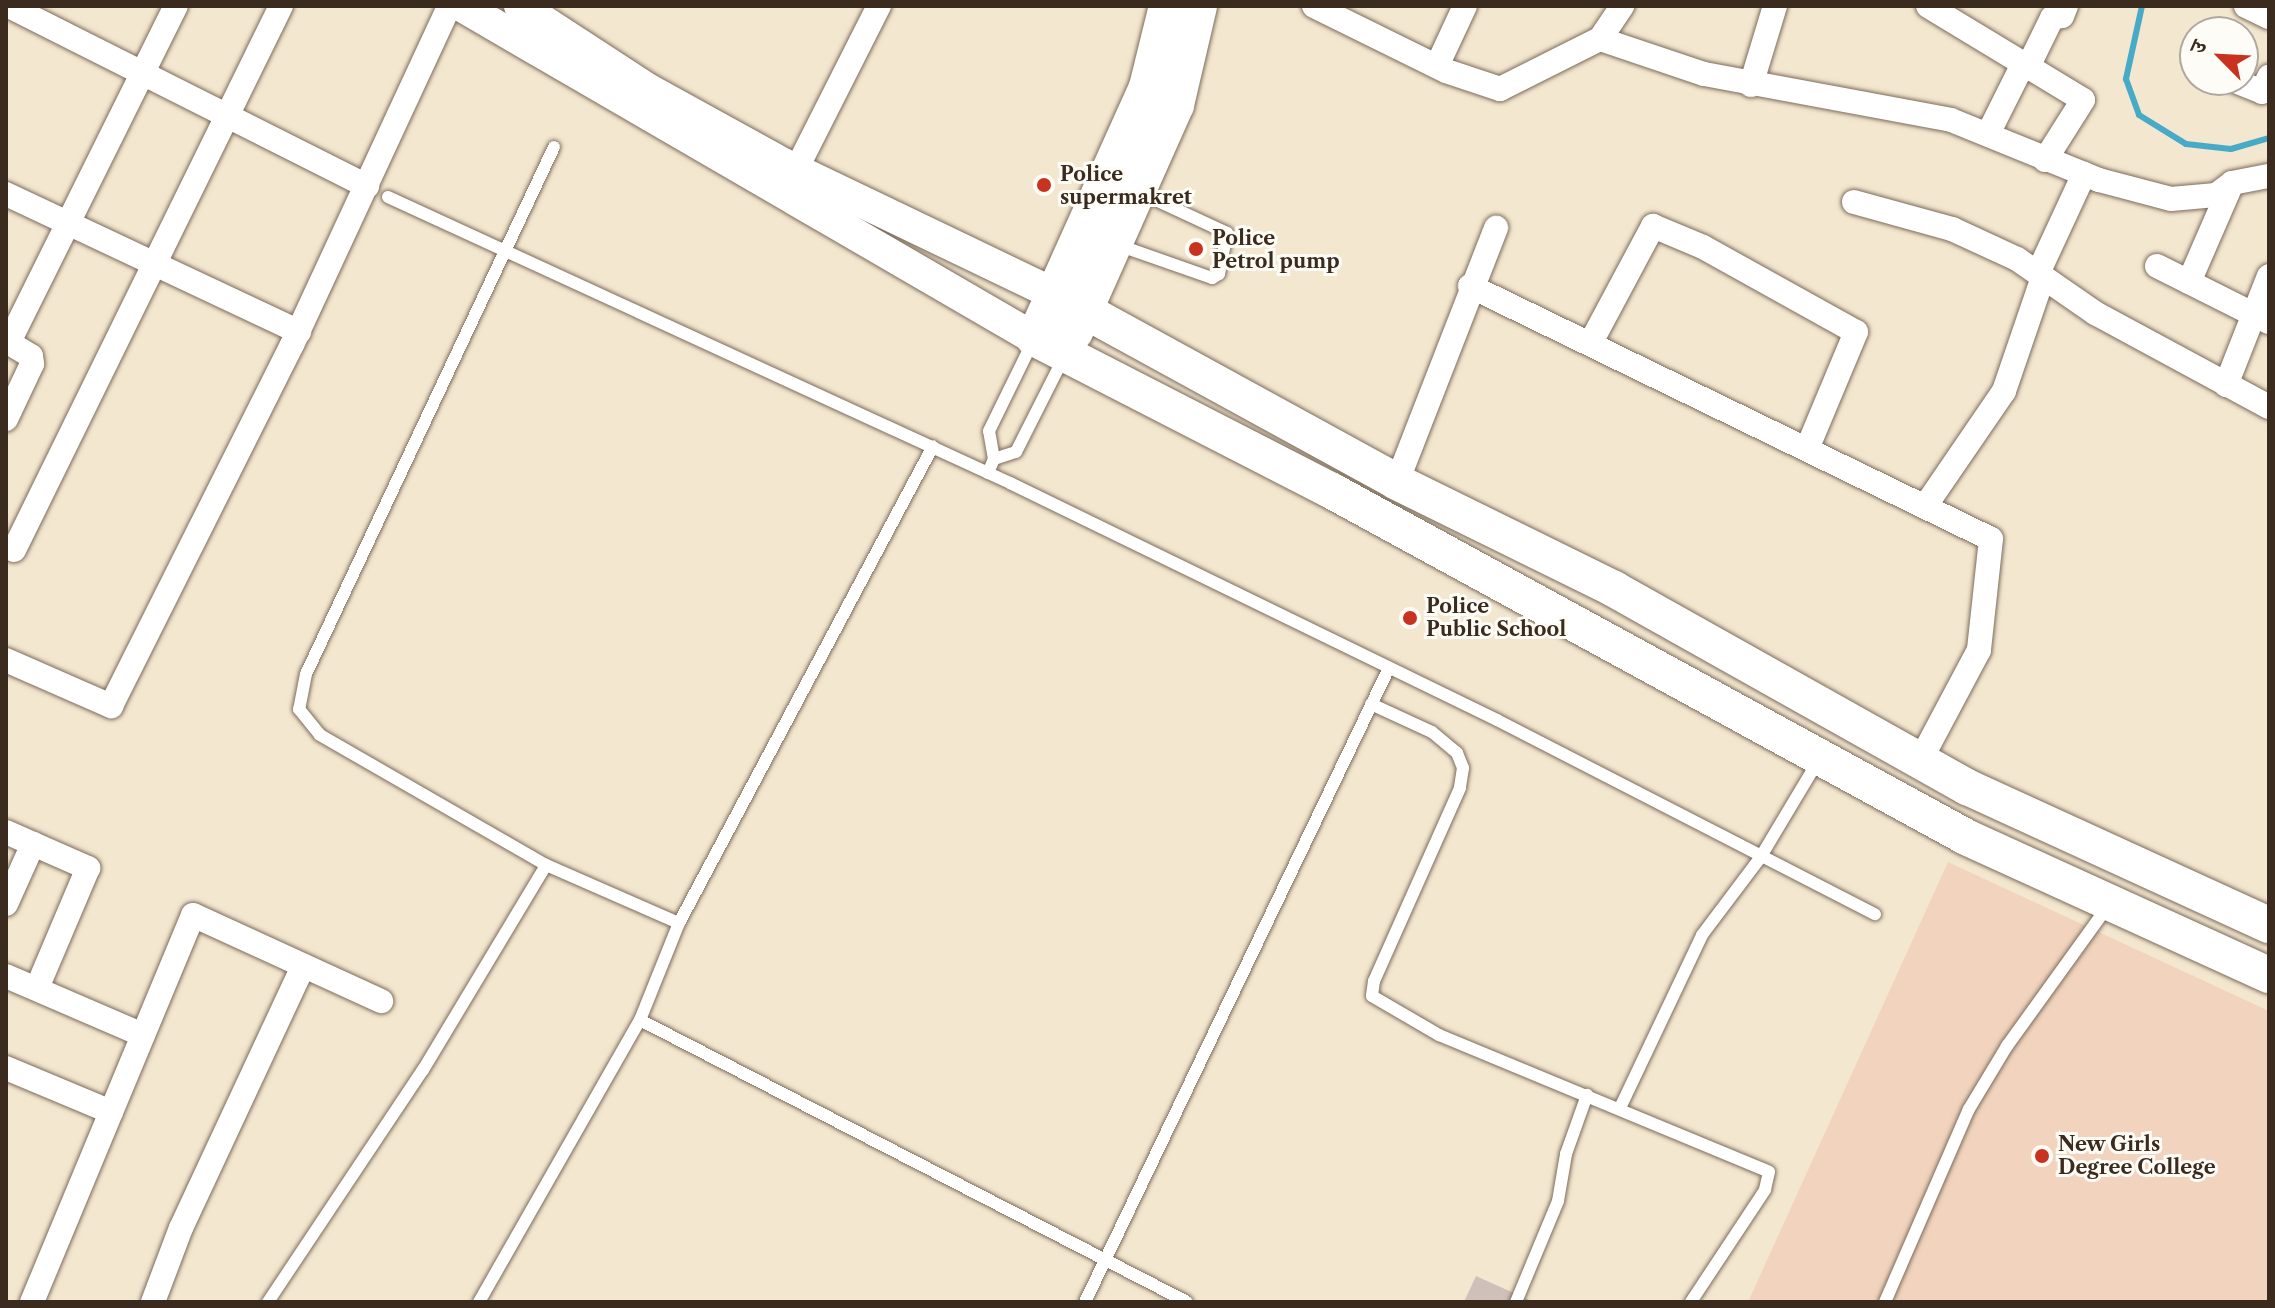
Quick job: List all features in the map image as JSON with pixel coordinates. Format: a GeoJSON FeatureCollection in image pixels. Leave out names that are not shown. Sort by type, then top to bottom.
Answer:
{"type":"FeatureCollection","features":[{"type":"Feature","properties":{"kind":"main road"},"geometry":{"type":"LineString","coordinates":[[462,6],[1034,338],[1345,498],[1819,759],[1966,837],[2269,975]]}},
{"type":"Feature","properties":{"kind":"main road"},"geometry":{"type":"LineString","coordinates":[[520,6],[649,90],[796,170],[1070,302],[1397,482],[1614,589],[1920,761],[2042,823],[2269,925]]}},
{"type":"Feature","properties":{"kind":"main road"},"geometry":{"type":"LineString","coordinates":[[1066,354],[1070,302],[1147,87],[1167,6]]}},
{"type":"Feature","properties":{"kind":"main road"},"geometry":{"type":"LineString","coordinates":[[1034,338],[1070,302],[1115,243],[1176,105],[1199,6]]}},
{"type":"Feature","properties":{"kind":"street"},"geometry":{"type":"LineString","coordinates":[[9,6],[377,191]]}},
{"type":"Feature","properties":{"kind":"street"},"geometry":{"type":"LineString","coordinates":[[6,419],[32,364],[31,356],[7,341],[176,6]]}},
{"type":"Feature","properties":{"kind":"street"},"geometry":{"type":"LineString","coordinates":[[14,550],[230,116],[281,6]]}},
{"type":"Feature","properties":{"kind":"street"},"geometry":{"type":"LineString","coordinates":[[6,660],[111,706],[299,332],[377,191],[449,6]]}},
{"type":"Feature","properties":{"kind":"street"},"geometry":{"type":"LineString","coordinates":[[796,170],[879,6]]}},
{"type":"Feature","properties":{"kind":"street"},"geometry":{"type":"LineString","coordinates":[[1314,6],[1361,16],[1437,66],[1500,89],[1600,39],[1622,6]]}},
{"type":"Feature","properties":{"kind":"street"},"geometry":{"type":"LineString","coordinates":[[1437,66],[1465,6]]}},
{"type":"Feature","properties":{"kind":"street"},"geometry":{"type":"LineString","coordinates":[[1751,85],[1775,6]]}},
{"type":"Feature","properties":{"kind":"street"},"geometry":{"type":"LineString","coordinates":[[1928,6],[2083,100],[2045,160]]}},
{"type":"Feature","properties":{"kind":"street"},"geometry":{"type":"LineString","coordinates":[[2246,6],[2269,17]]}},
{"type":"Feature","properties":{"kind":"street"},"geometry":{"type":"LineString","coordinates":[[1989,132],[2050,10]]}},
{"type":"Feature","properties":{"kind":"street"},"geometry":{"type":"LineString","coordinates":[[1600,39],[1751,85],[1951,120],[1989,132],[2045,160],[2171,199],[2216,195],[2232,183],[2269,176]]}},
{"type":"Feature","properties":{"kind":"street"},"geometry":{"type":"LineString","coordinates":[[1926,505],[2004,391],[2041,274],[2084,174]]}},
{"type":"Feature","properties":{"kind":"street"},"geometry":{"type":"LineString","coordinates":[[2189,282],[2232,183]]}},
{"type":"Feature","properties":{"kind":"street"},"geometry":{"type":"LineString","coordinates":[[6,194],[299,332]]}},
{"type":"Feature","properties":{"kind":"street"},"geometry":{"type":"LineString","coordinates":[[1854,202],[1952,229],[2041,274],[2095,313],[2269,407]]}},
{"type":"Feature","properties":{"kind":"street"},"geometry":{"type":"LineString","coordinates":[[1590,344],[1653,226],[1703,247],[1856,332],[1807,449]]}},
{"type":"Feature","properties":{"kind":"street"},"geometry":{"type":"LineString","coordinates":[[1397,482],[1470,286],[1496,228]]}},
{"type":"Feature","properties":{"kind":"street"},"geometry":{"type":"LineString","coordinates":[[2157,266],[2261,318]]}},
{"type":"Feature","properties":{"kind":"street"},"geometry":{"type":"LineString","coordinates":[[2226,385],[2261,318],[2269,276]]}},
{"type":"Feature","properties":{"kind":"street"},"geometry":{"type":"LineString","coordinates":[[1470,286],[1991,539],[1979,650],[1920,761]]}},
{"type":"Feature","properties":{"kind":"street"},"geometry":{"type":"LineString","coordinates":[[6,832],[88,868],[37,988]]}},
{"type":"Feature","properties":{"kind":"street"},"geometry":{"type":"LineString","coordinates":[[6,904],[33,844]]}},
{"type":"Feature","properties":{"kind":"street"},"geometry":{"type":"LineString","coordinates":[[32,1302],[193,915],[381,1001]]}},
{"type":"Feature","properties":{"kind":"street"},"geometry":{"type":"LineString","coordinates":[[153,1302],[181,1228],[303,966]]}},
{"type":"Feature","properties":{"kind":"street"},"geometry":{"type":"LineString","coordinates":[[6,976],[143,1035]]}},
{"type":"Feature","properties":{"kind":"street"},"geometry":{"type":"LineString","coordinates":[[6,1068],[111,1112]]}},
{"type":"Feature","properties":{"kind":"lane"},"geometry":{"type":"LineString","coordinates":[[554,147],[306,674],[299,709],[320,735],[546,865],[679,923]]}},
{"type":"Feature","properties":{"kind":"lane"},"geometry":{"type":"LineString","coordinates":[[377,191],[933,446],[1388,670],[1497,720],[1760,858],[1875,914]]}},
{"type":"Feature","properties":{"kind":"lane"},"geometry":{"type":"LineString","coordinates":[[1115,243],[1212,278],[1219,274],[1227,233],[1138,192]]}},
{"type":"Feature","properties":{"kind":"lane"},"geometry":{"type":"LineString","coordinates":[[988,473],[994,459],[989,431],[1034,338]]}},
{"type":"Feature","properties":{"kind":"lane"},"geometry":{"type":"LineString","coordinates":[[994,459],[1016,452],[1066,354]]}},
{"type":"Feature","properties":{"kind":"lane"},"geometry":{"type":"LineString","coordinates":[[479,1302],[640,1020],[679,923],[933,446]]}},
{"type":"Feature","properties":{"kind":"lane"},"geometry":{"type":"LineString","coordinates":[[1085,1302],[1388,670]]}},
{"type":"Feature","properties":{"kind":"lane"},"geometry":{"type":"LineString","coordinates":[[1371,704],[1432,732],[1457,753],[1463,768],[1460,788],[1374,981],[1372,996],[1439,1035],[1620,1108],[1772,1176],[1691,1302]]}},
{"type":"Feature","properties":{"kind":"lane"},"geometry":{"type":"LineString","coordinates":[[1620,1108],[1702,935],[1760,858],[1819,759]]}},
{"type":"Feature","properties":{"kind":"lane"},"geometry":{"type":"LineString","coordinates":[[268,1302],[423,1070],[546,865]]}},
{"type":"Feature","properties":{"kind":"lane"},"geometry":{"type":"LineString","coordinates":[[1885,1302],[1969,1109],[2007,1046],[2110,903]]}},
{"type":"Feature","properties":{"kind":"lane"},"geometry":{"type":"LineString","coordinates":[[640,1020],[1107,1258],[1187,1302]]}},
{"type":"Feature","properties":{"kind":"lane"},"geometry":{"type":"LineString","coordinates":[[1516,1302],[1558,1201],[1566,1154],[1587,1095]]}},
{"type":"Feature","properties":{"kind":"shaded area","name":"New Girls Degree College"},"geometry":{"type":"Polygon","coordinates":[[[1948,862],[2269,1011],[2269,1302],[1748,1302],[1948,862]]]}},
{"type":"Feature","properties":{"kind":"shaded area"},"geometry":{"type":"Polygon","coordinates":[[[1476,1276],[1534,1302],[1464,1302],[1476,1276]]]}},
{"type":"Feature","properties":{"kind":"waterway"},"geometry":{"type":"LineString","coordinates":[[2142,6],[2126,79],[2139,115],[2186,144],[2231,149],[2269,138]]}},
{"type":"Feature","properties":{"kind":"place","name":"Police supermakret"},"geometry":{"type":"Point","coordinates":[1044,185]}},
{"type":"Feature","properties":{"kind":"place","name":"Police Petrol pump"},"geometry":{"type":"Point","coordinates":[1196,249]}},
{"type":"Feature","properties":{"kind":"place","name":"Police Public School"},"geometry":{"type":"Point","coordinates":[1410,618]}},
{"type":"Feature","properties":{"kind":"place","name":"New Girls Degree College"},"geometry":{"type":"Point","coordinates":[2042,1156]}}]}
